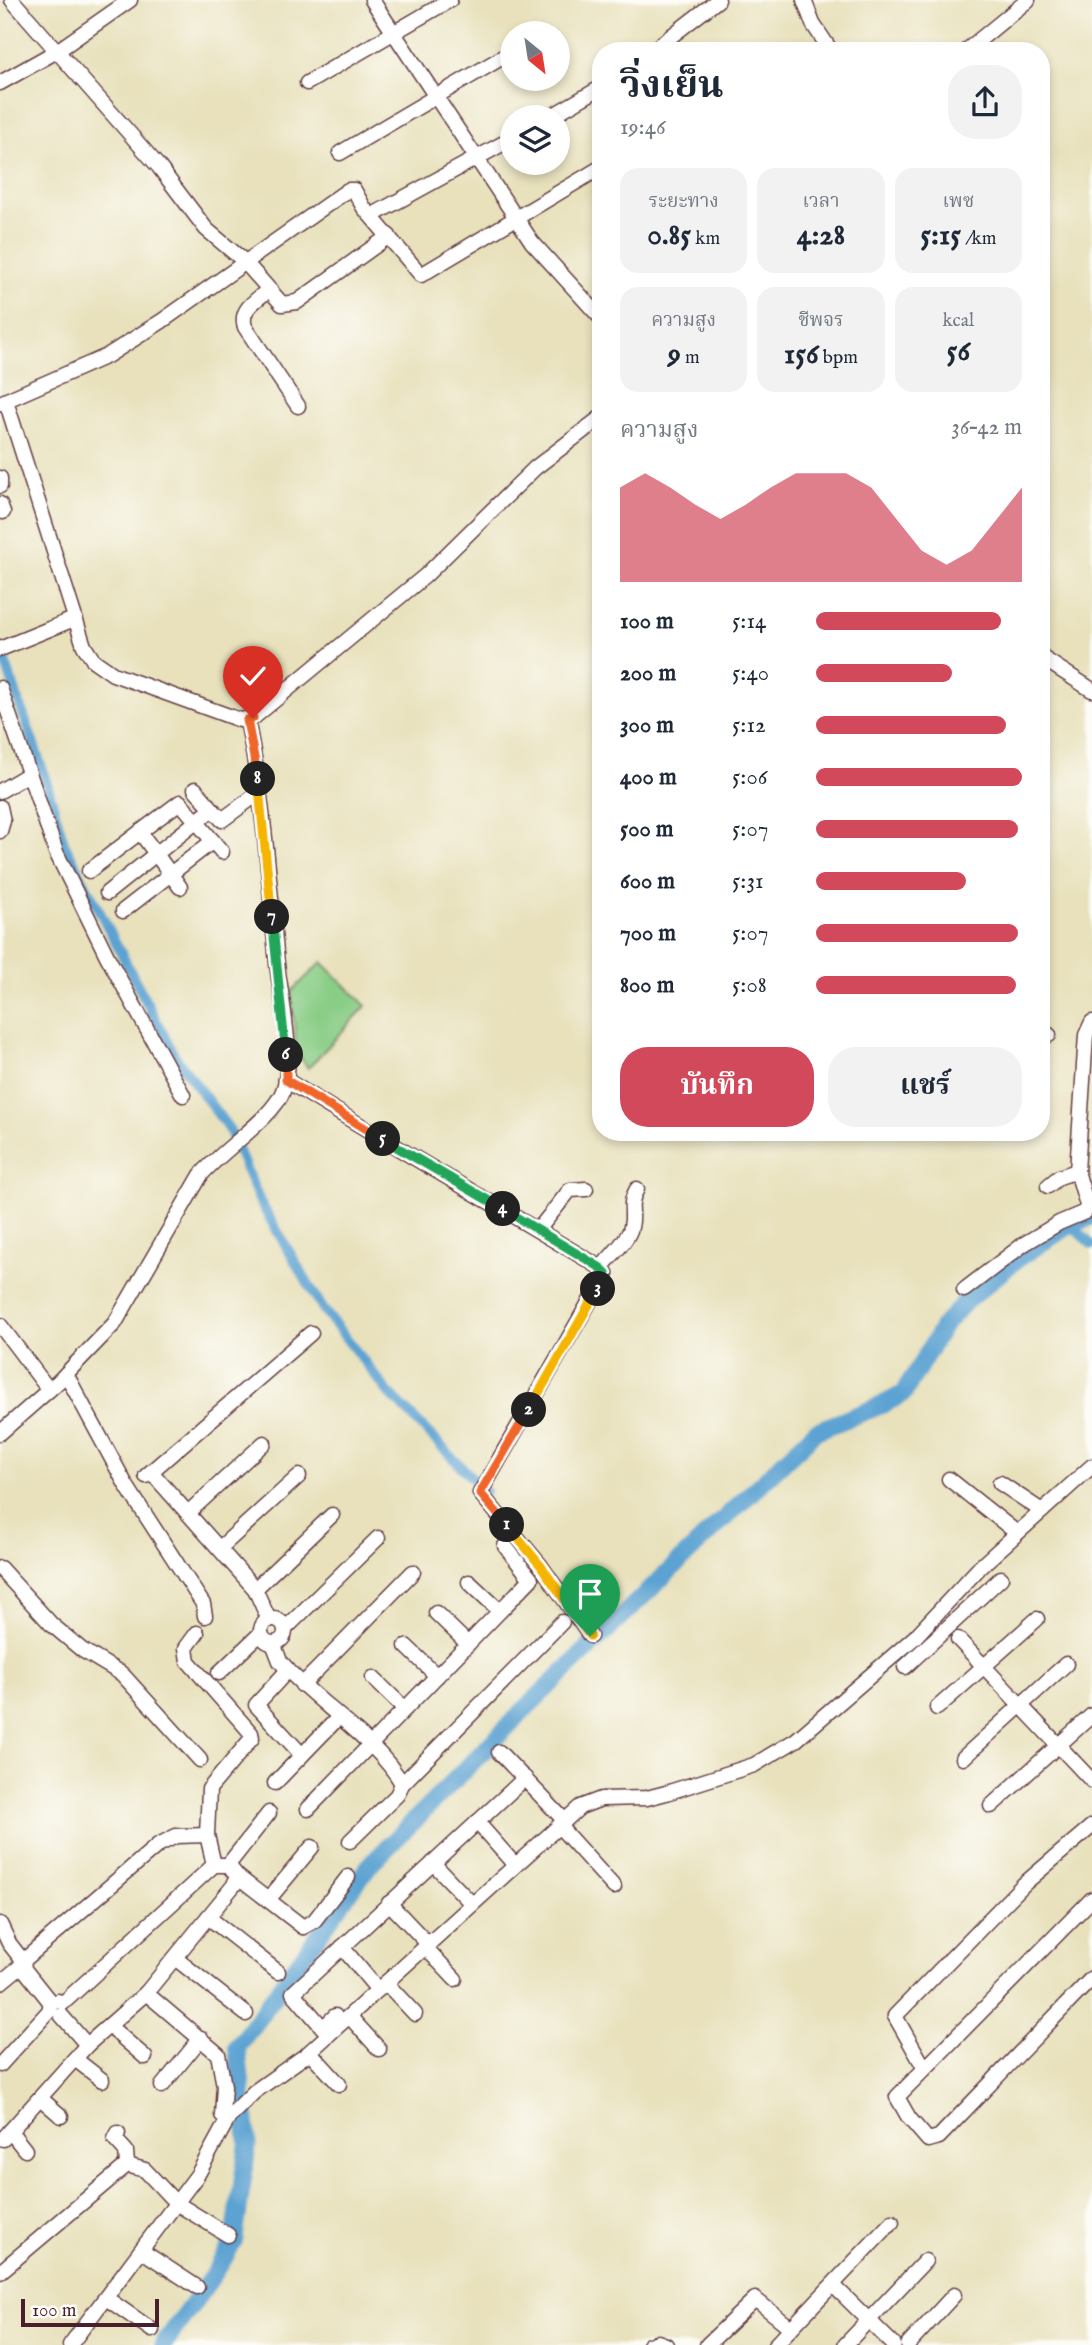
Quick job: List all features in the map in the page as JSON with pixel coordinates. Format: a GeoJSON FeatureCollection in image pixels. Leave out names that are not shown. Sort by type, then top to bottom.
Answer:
{"type":"FeatureCollection","features":[{"type":"Feature","properties":{"kind":"street"},"geometry":{"type":"LineString","coordinates":[[0,83],[57,51],[130,0]]}},
{"type":"Feature","properties":{"kind":"street"},"geometry":{"type":"LineString","coordinates":[[372,0],[516,219],[542,254],[592,308]]}},
{"type":"Feature","properties":{"kind":"street"},"geometry":{"type":"LineString","coordinates":[[307,83],[450,0]]}},
{"type":"Feature","properties":{"kind":"street"},"geometry":{"type":"LineString","coordinates":[[664,42],[718,0]]}},
{"type":"Feature","properties":{"kind":"street"},"geometry":{"type":"LineString","coordinates":[[804,0],[813,24],[825,42]]}},
{"type":"Feature","properties":{"kind":"street"},"geometry":{"type":"LineString","coordinates":[[977,42],[1028,0]]}},
{"type":"Feature","properties":{"kind":"street"},"geometry":{"type":"LineString","coordinates":[[0,11],[14,1],[159,167],[206,229],[244,261],[282,304],[297,302],[389,236]]}},
{"type":"Feature","properties":{"kind":"street"},"geometry":{"type":"LineString","coordinates":[[340,153],[500,59]]}},
{"type":"Feature","properties":{"kind":"street"},"geometry":{"type":"LineString","coordinates":[[570,105],[592,93]]}},
{"type":"Feature","properties":{"kind":"street"},"geometry":{"type":"LineString","coordinates":[[371,216],[500,145]]}},
{"type":"Feature","properties":{"kind":"street"},"geometry":{"type":"LineString","coordinates":[[592,173],[421,275],[371,216],[354,190],[348,190],[162,321],[107,356],[3,402],[84,646],[101,668],[232,718],[247,720],[406,593],[474,531],[535,468],[592,424]]}},
{"type":"Feature","properties":{"kind":"street"},"geometry":{"type":"LineString","coordinates":[[268,290],[245,310],[242,318],[298,406]]}},
{"type":"Feature","properties":{"kind":"street"},"geometry":{"type":"LineString","coordinates":[[0,478],[0,486]]}},
{"type":"Feature","properties":{"kind":"street"},"geometry":{"type":"LineString","coordinates":[[1,649],[74,619]]}},
{"type":"Feature","properties":{"kind":"street"},"geometry":{"type":"LineString","coordinates":[[1050,666],[1092,690]]}},
{"type":"Feature","properties":{"kind":"street"},"geometry":{"type":"LineString","coordinates":[[0,688],[55,852],[107,956],[183,1095]]}},
{"type":"Feature","properties":{"kind":"street"},"geometry":{"type":"LineString","coordinates":[[0,1433],[45,1384],[66,1374],[115,1323],[174,1216],[201,1175],[276,1103],[286,1080],[285,1034],[260,792],[247,720]]}},
{"type":"Feature","properties":{"kind":"street"},"geometry":{"type":"LineString","coordinates":[[0,791],[29,774]]}},
{"type":"Feature","properties":{"kind":"street"},"geometry":{"type":"LineString","coordinates":[[195,789],[222,820],[260,792]]}},
{"type":"Feature","properties":{"kind":"street"},"geometry":{"type":"LineString","coordinates":[[89,871],[180,802],[217,846],[172,873],[123,911]]}},
{"type":"Feature","properties":{"kind":"street"},"geometry":{"type":"LineString","coordinates":[[0,807],[3,821],[0,831]]}},
{"type":"Feature","properties":{"kind":"street"},"geometry":{"type":"LineString","coordinates":[[107,893],[211,810]]}},
{"type":"Feature","properties":{"kind":"street"},"geometry":{"type":"LineString","coordinates":[[140,832],[180,887]]}},
{"type":"Feature","properties":{"kind":"street"},"geometry":{"type":"LineString","coordinates":[[964,1290],[1024,1244],[1059,1223],[1085,1212],[1087,1205],[1077,1171],[1086,1035],[1092,1022]]}},
{"type":"Feature","properties":{"kind":"street"},"geometry":{"type":"LineString","coordinates":[[286,1080],[606,1273],[484,1488],[590,1636]]}},
{"type":"Feature","properties":{"kind":"street"},"geometry":{"type":"LineString","coordinates":[[1048,1186],[1059,1177],[1077,1171]]}},
{"type":"Feature","properties":{"kind":"street"},"geometry":{"type":"LineString","coordinates":[[538,1230],[570,1190],[586,1189]]}},
{"type":"Feature","properties":{"kind":"street"},"geometry":{"type":"LineString","coordinates":[[601,1268],[630,1232],[631,1201],[637,1189]]}},
{"type":"Feature","properties":{"kind":"street"},"geometry":{"type":"LineString","coordinates":[[0,1325],[45,1384]]}},
{"type":"Feature","properties":{"kind":"street"},"geometry":{"type":"LineString","coordinates":[[311,1333],[149,1475],[188,1513],[255,1589],[267,1642],[273,1643],[284,1635],[285,1629],[377,1538]]}},
{"type":"Feature","properties":{"kind":"street"},"geometry":{"type":"LineString","coordinates":[[66,1374],[129,1484],[203,1604],[205,1616]]}},
{"type":"Feature","properties":{"kind":"street"},"geometry":{"type":"LineString","coordinates":[[188,1513],[264,1443]]}},
{"type":"Feature","properties":{"kind":"street"},"geometry":{"type":"LineString","coordinates":[[525,1778],[293,1993],[323,2028],[426,1946],[562,1823],[591,1801],[647,1798],[754,1765],[796,1740],[937,1616],[982,1566],[1092,1466]]}},
{"type":"Feature","properties":{"kind":"street"},"geometry":{"type":"LineString","coordinates":[[220,1548],[299,1476]]}},
{"type":"Feature","properties":{"kind":"street"},"geometry":{"type":"LineString","coordinates":[[950,1479],[1017,1533]]}},
{"type":"Feature","properties":{"kind":"street"},"geometry":{"type":"LineString","coordinates":[[1000,1483],[1042,1511]]}},
{"type":"Feature","properties":{"kind":"street"},"geometry":{"type":"LineString","coordinates":[[255,1589],[332,1515]]}},
{"type":"Feature","properties":{"kind":"street"},"geometry":{"type":"LineString","coordinates":[[309,1809],[531,1579],[505,1546]]}},
{"type":"Feature","properties":{"kind":"street"},"geometry":{"type":"LineString","coordinates":[[0,1567],[51,1623],[82,1650],[122,1674],[200,1760]]}},
{"type":"Feature","properties":{"kind":"street"},"geometry":{"type":"LineString","coordinates":[[302,1685],[413,1572]]}},
{"type":"Feature","properties":{"kind":"street"},"geometry":{"type":"LineString","coordinates":[[905,1667],[952,1632],[1001,1578]]}},
{"type":"Feature","properties":{"kind":"street"},"geometry":{"type":"LineString","coordinates":[[469,1581],[500,1611]]}},
{"type":"Feature","properties":{"kind":"street"},"geometry":{"type":"LineString","coordinates":[[436,1612],[468,1644]]}},
{"type":"Feature","properties":{"kind":"street"},"geometry":{"type":"LineString","coordinates":[[937,1616],[1092,1781]]}},
{"type":"Feature","properties":{"kind":"street"},"geometry":{"type":"LineString","coordinates":[[937,1708],[1037,1619]]}},
{"type":"Feature","properties":{"kind":"street"},"geometry":{"type":"LineString","coordinates":[[350,1842],[397,1795],[402,1784],[562,1622]]}},
{"type":"Feature","properties":{"kind":"street"},"geometry":{"type":"LineString","coordinates":[[219,1673],[265,1626],[281,1623],[285,1629]]}},
{"type":"Feature","properties":{"kind":"street"},"geometry":{"type":"LineString","coordinates":[[25,2150],[7,2135],[88,2045],[146,1993],[234,1885],[207,1835],[209,1789],[250,1744],[251,1733],[188,1661],[186,1648],[197,1633]]}},
{"type":"Feature","properties":{"kind":"street"},"geometry":{"type":"LineString","coordinates":[[273,1643],[288,1670],[369,1746],[397,1774],[402,1784]]}},
{"type":"Feature","properties":{"kind":"street"},"geometry":{"type":"LineString","coordinates":[[406,1646],[437,1676]]}},
{"type":"Feature","properties":{"kind":"street"},"geometry":{"type":"LineString","coordinates":[[963,1758],[1066,1664]]}},
{"type":"Feature","properties":{"kind":"street"},"geometry":{"type":"LineString","coordinates":[[288,1670],[256,1705],[302,1755]]}},
{"type":"Feature","properties":{"kind":"street"},"geometry":{"type":"LineString","coordinates":[[373,1678],[405,1709]]}},
{"type":"Feature","properties":{"kind":"street"},"geometry":{"type":"LineString","coordinates":[[992,1806],[1092,1715]]}},
{"type":"Feature","properties":{"kind":"street"},"geometry":{"type":"LineString","coordinates":[[275,1783],[338,1718]]}},
{"type":"Feature","properties":{"kind":"street"},"geometry":{"type":"LineString","coordinates":[[499,1752],[525,1778],[614,1886]]}},
{"type":"Feature","properties":{"kind":"street"},"geometry":{"type":"LineString","coordinates":[[0,2065],[56,2008],[226,1869],[269,1813]]}},
{"type":"Feature","properties":{"kind":"street"},"geometry":{"type":"LineString","coordinates":[[477,1822],[515,1865]]}},
{"type":"Feature","properties":{"kind":"street"},"geometry":{"type":"LineString","coordinates":[[924,2067],[895,2016],[1024,1884],[1092,1826]]}},
{"type":"Feature","properties":{"kind":"street"},"geometry":{"type":"LineString","coordinates":[[0,1983],[158,1845],[177,1836],[207,1835]]}},
{"type":"Feature","properties":{"kind":"street"},"geometry":{"type":"LineString","coordinates":[[268,1900],[312,1847]]}},
{"type":"Feature","properties":{"kind":"street"},"geometry":{"type":"LineString","coordinates":[[433,1863],[472,1904]]}},
{"type":"Feature","properties":{"kind":"street"},"geometry":{"type":"LineString","coordinates":[[226,1869],[303,1927],[314,1920],[348,1877]]}},
{"type":"Feature","properties":{"kind":"street"},"geometry":{"type":"LineString","coordinates":[[1092,1899],[897,2097],[897,2101],[920,2134],[933,2141],[1092,1978]]}},
{"type":"Feature","properties":{"kind":"street"},"geometry":{"type":"LineString","coordinates":[[389,1903],[455,1979]]}},
{"type":"Feature","properties":{"kind":"street"},"geometry":{"type":"LineString","coordinates":[[208,1917],[278,1972]]}},
{"type":"Feature","properties":{"kind":"street"},"geometry":{"type":"LineString","coordinates":[[0,1924],[22,1963],[88,2045]]}},
{"type":"Feature","properties":{"kind":"street"},"geometry":{"type":"LineString","coordinates":[[342,1947],[379,1985],[415,2014]]}},
{"type":"Feature","properties":{"kind":"street"},"geometry":{"type":"LineString","coordinates":[[175,1958],[246,2014]]}},
{"type":"Feature","properties":{"kind":"street"},"geometry":{"type":"LineString","coordinates":[[226,2116],[254,2092],[310,2052],[379,1985]]}},
{"type":"Feature","properties":{"kind":"street"},"geometry":{"type":"LineString","coordinates":[[70,2345],[212,2152],[226,2116],[222,2060],[201,2038],[146,1993]]}},
{"type":"Feature","properties":{"kind":"street"},"geometry":{"type":"LineString","coordinates":[[349,2016],[379,2049]]}},
{"type":"Feature","properties":{"kind":"street"},"geometry":{"type":"LineString","coordinates":[[109,2026],[145,2057]]}},
{"type":"Feature","properties":{"kind":"street"},"geometry":{"type":"LineString","coordinates":[[162,2086],[201,2038]]}},
{"type":"Feature","properties":{"kind":"street"},"geometry":{"type":"LineString","coordinates":[[310,2052],[339,2084]]}},
{"type":"Feature","properties":{"kind":"street"},"geometry":{"type":"LineString","coordinates":[[75,2059],[102,2080]]}},
{"type":"Feature","properties":{"kind":"street"},"geometry":{"type":"LineString","coordinates":[[40,2098],[61,2116]]}},
{"type":"Feature","properties":{"kind":"street"},"geometry":{"type":"LineString","coordinates":[[118,2133],[116,2139],[126,2151],[127,2165]]}},
{"type":"Feature","properties":{"kind":"street"},"geometry":{"type":"LineString","coordinates":[[127,2165],[145,2170],[176,2203],[228,2235]]}},
{"type":"Feature","properties":{"kind":"street"},"geometry":{"type":"LineString","coordinates":[[0,2272],[127,2165]]}},
{"type":"Feature","properties":{"kind":"street"},"geometry":{"type":"LineString","coordinates":[[775,2345],[892,2222]]}},
{"type":"Feature","properties":{"kind":"street"},"geometry":{"type":"LineString","coordinates":[[142,2250],[197,2287]]}},
{"type":"Feature","properties":{"kind":"street"},"geometry":{"type":"LineString","coordinates":[[845,2345],[925,2261]]}},
{"type":"Feature","properties":{"kind":"street"},"geometry":{"type":"LineString","coordinates":[[832,2285],[894,2345]]}},
{"type":"Feature","properties":{"kind":"street"},"geometry":{"type":"LineString","coordinates":[[908,2345],[954,2295]]}},
{"type":"Feature","properties":{"kind":"street"},"geometry":{"type":"LineString","coordinates":[[106,2298],[152,2330]]}},
{"type":"Feature","properties":{"kind":"street"},"geometry":{"type":"LineString","coordinates":[[708,2345],[755,2299],[791,2328]]}},
{"type":"Feature","properties":{"kind":"street"},"geometry":{"type":"LineString","coordinates":[[649,2344],[658,2342],[666,2345]]}},
{"type":"Feature","properties":{"kind":"green space"},"geometry":{"type":"Polygon","coordinates":[[[322,962],[366,1006],[308,1068],[297,1053],[291,992],[322,962]]]}},
{"type":"Feature","properties":{"kind":"waterway"},"geometry":{"type":"LineString","coordinates":[[0,647],[43,771],[64,843],[174,1055],[229,1129],[260,1202],[323,1309],[388,1392],[485,1491]]}},
{"type":"Feature","properties":{"kind":"waterway"},"geometry":{"type":"LineString","coordinates":[[163,2345],[234,2241],[248,2143],[237,2047],[368,1867],[530,1704],[816,1431],[903,1394],[944,1325],[966,1301],[1016,1260],[1065,1228],[1092,1216]]}},
{"type":"Feature","properties":{"kind":"waterway"},"geometry":{"type":"LineString","coordinates":[[1071,1225],[1092,1245]]}},
{"type":"Feature","properties":{"kind":"waterway"},"geometry":{"type":"LineString","coordinates":[[578,1607],[601,1637]]}},
{"type":"Feature","properties":{"kind":"route"},"geometry":{"type":"LineString","coordinates":[[253,718],[247,720],[256,764],[270,873],[288,1071],[286,1080],[606,1273],[488,1484],[480,1493],[541,1566],[590,1636]]}}]}
